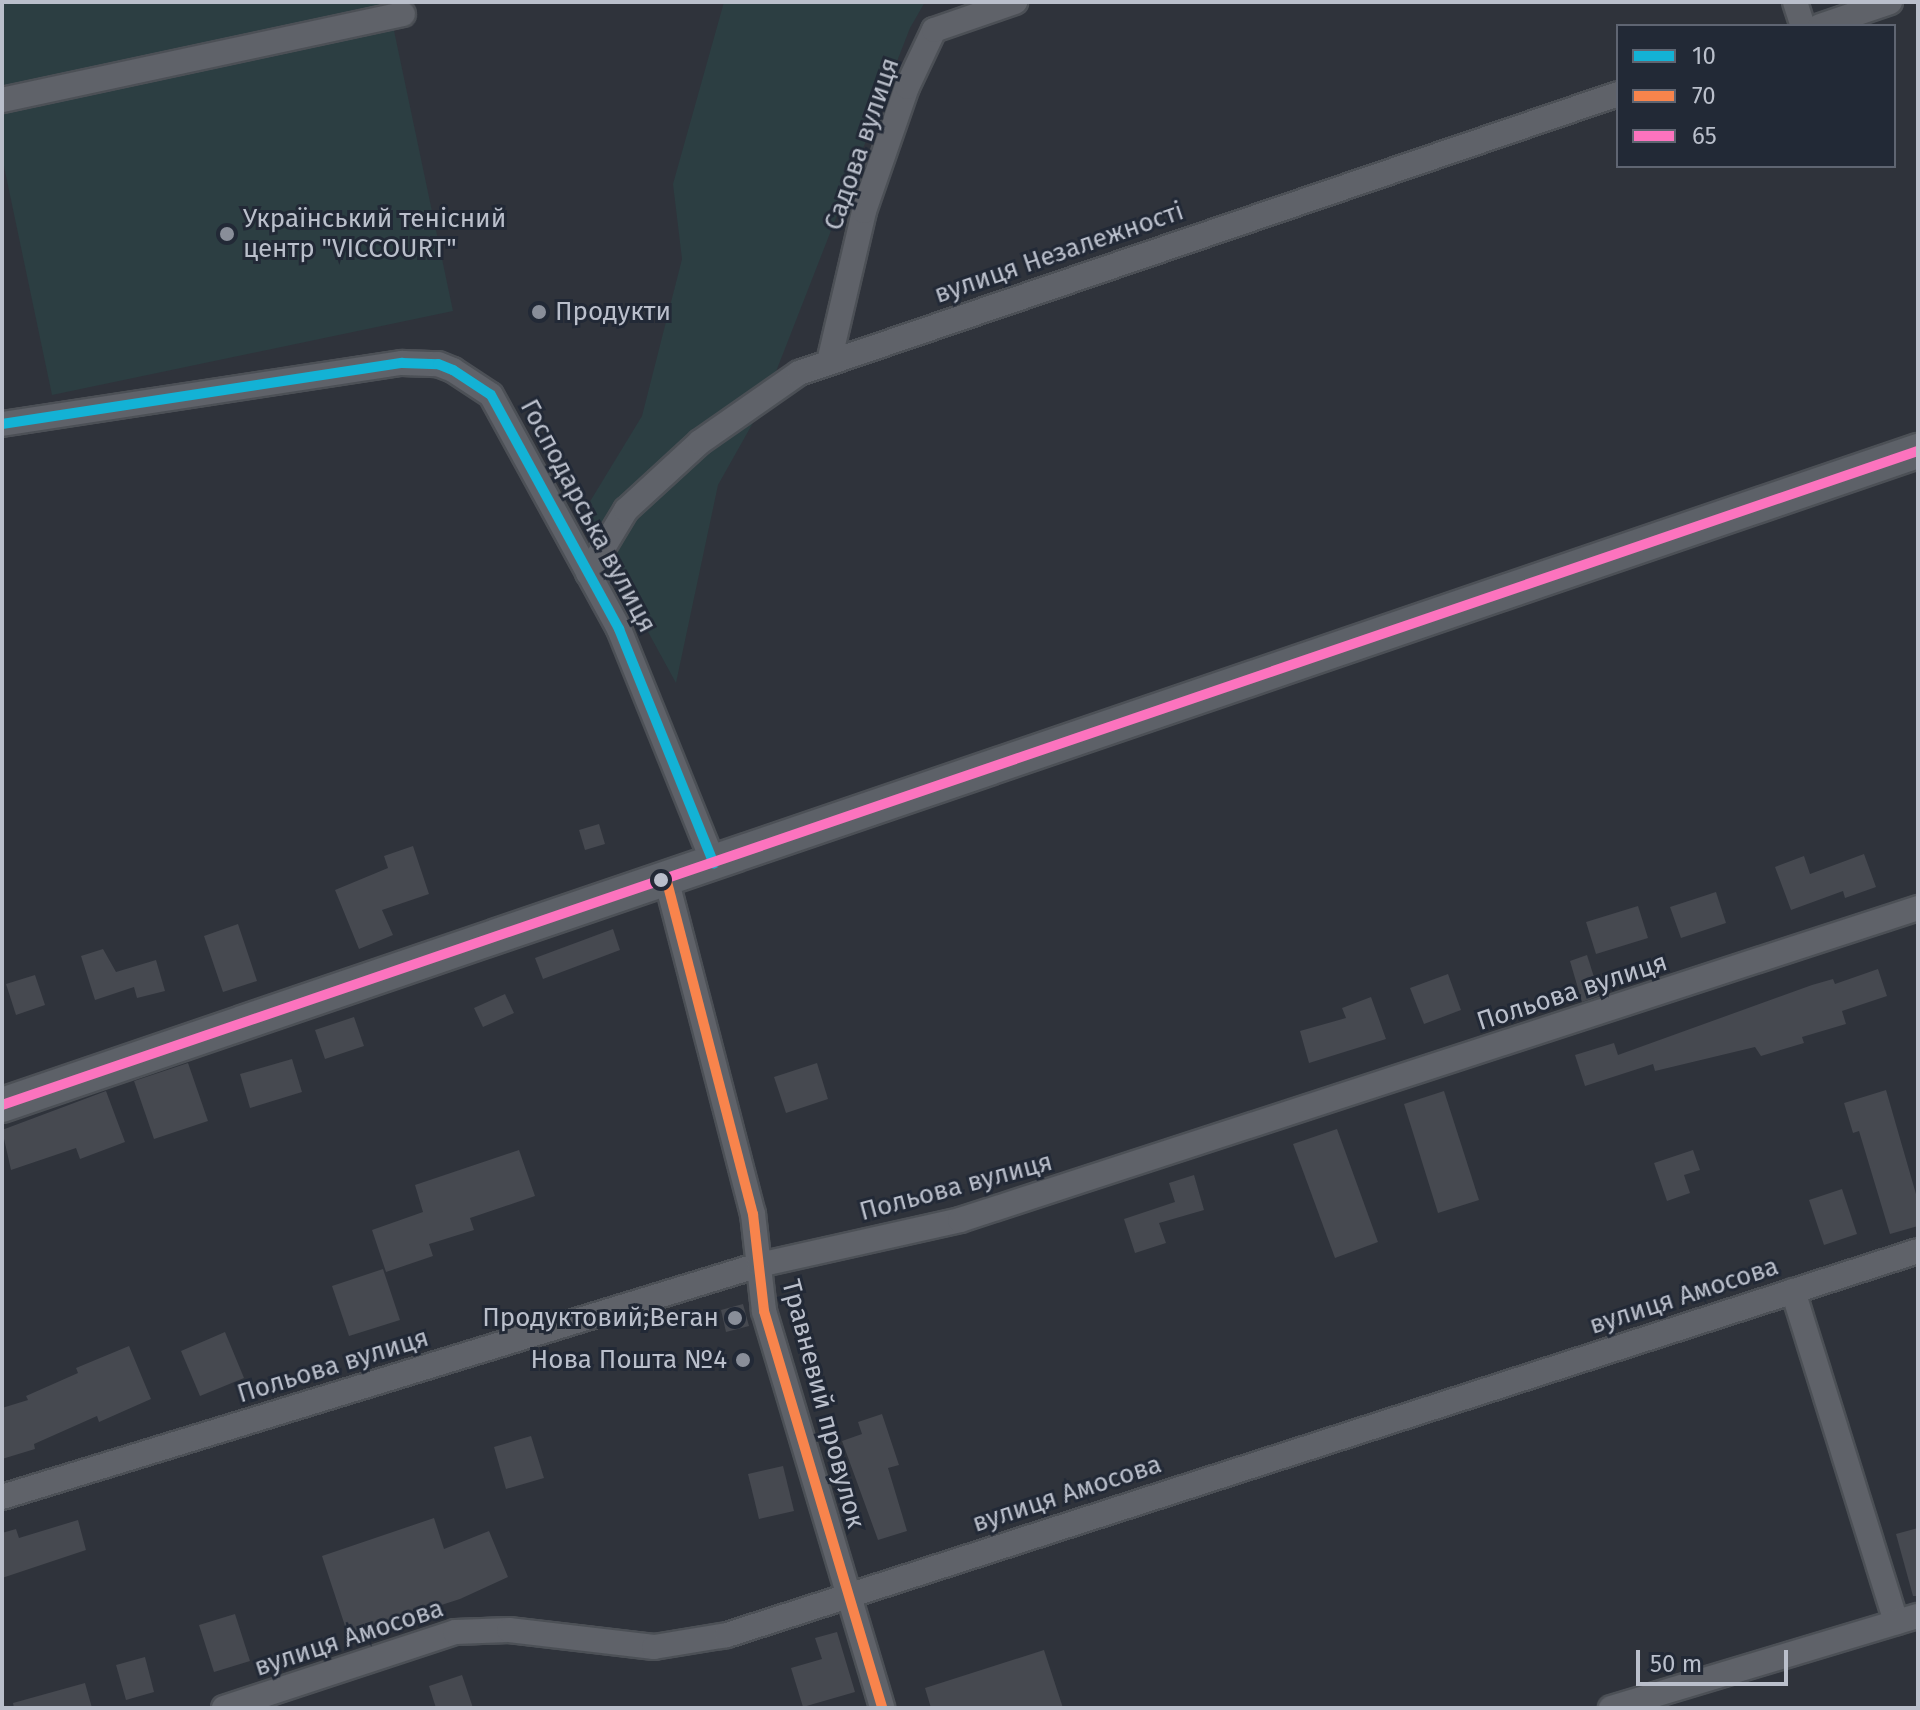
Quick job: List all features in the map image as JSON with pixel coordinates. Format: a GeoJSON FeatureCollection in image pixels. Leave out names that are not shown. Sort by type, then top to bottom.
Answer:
{"type":"FeatureCollection","features":[{"type":"Feature","properties":{"kind":"main road"},"geometry":{"type":"LineString","coordinates":[[2,1105],[1918,451]]}},
{"type":"Feature","properties":{"kind":"street","name":"Садова вулиця"},"geometry":{"type":"LineString","coordinates":[[829,362],[864,211],[907,87],[934,30],[953,2]]}},
{"type":"Feature","properties":{"kind":"street"},"geometry":{"type":"LineString","coordinates":[[934,30],[1015,2]]}},
{"type":"Feature","properties":{"kind":"street"},"geometry":{"type":"LineString","coordinates":[[1795,2],[1802,24]]}},
{"type":"Feature","properties":{"kind":"street"},"geometry":{"type":"LineString","coordinates":[[1826,24],[1890,2]]}},
{"type":"Feature","properties":{"kind":"street"},"geometry":{"type":"LineString","coordinates":[[2,100],[403,14]]}},
{"type":"Feature","properties":{"kind":"street","name":"вулиця Незалежності"},"geometry":{"type":"LineString","coordinates":[[588,573],[626,510],[700,442],[799,373],[1616,95]]}},
{"type":"Feature","properties":{"kind":"street","name":"Господарська вулиця"},"geometry":{"type":"LineString","coordinates":[[2,424],[402,363],[438,364],[491,395],[588,573],[656,709],[714,864]]}},
{"type":"Feature","properties":{"kind":"street","name":"Травневий провулок"},"geometry":{"type":"LineString","coordinates":[[666,878],[753,1214],[764,1311],[845,1594],[882,1708]]}},
{"type":"Feature","properties":{"kind":"street","name":"Польова вулиця"},"geometry":{"type":"LineString","coordinates":[[2,1497],[759,1265],[960,1220],[1918,908]]}},
{"type":"Feature","properties":{"kind":"street","name":"вулиця Амосова"},"geometry":{"type":"LineString","coordinates":[[224,1708],[455,1632],[509,1630],[620,1645],[686,1645],[1918,1251]]}},
{"type":"Feature","properties":{"kind":"street"},"geometry":{"type":"LineString","coordinates":[[1611,1708],[1907,1619],[1793,1291]]}},
{"type":"Feature","properties":{"kind":"shaded area","name":"Український тенісний центр \"VICCOURT\""},"geometry":{"type":"Polygon","coordinates":[[[2,2],[388,2],[453,311],[52,395],[2,157],[2,2]]]}},
{"type":"Feature","properties":{"kind":"shaded area"},"geometry":{"type":"Polygon","coordinates":[[[724,2],[925,2],[910,28],[763,405],[718,485],[676,683],[583,513],[642,416],[682,259],[673,184],[724,2]]]}},
{"type":"Feature","properties":{"kind":"building"},"geometry":{"type":"Polygon","coordinates":[[[599,824],[605,844],[585,850],[579,830],[599,824]]]}},
{"type":"Feature","properties":{"kind":"building"},"geometry":{"type":"Polygon","coordinates":[[[413,846],[429,894],[382,910],[393,935],[359,949],[335,890],[388,868],[384,856],[413,846]]]}},
{"type":"Feature","properties":{"kind":"building"},"geometry":{"type":"Polygon","coordinates":[[[1864,854],[1876,887],[1845,898],[1843,891],[1791,910],[1775,867],[1804,856],[1810,874],[1864,854]]]}},
{"type":"Feature","properties":{"kind":"building"},"geometry":{"type":"Polygon","coordinates":[[[1716,892],[1726,923],[1681,938],[1670,907],[1716,892]]]}},
{"type":"Feature","properties":{"kind":"building"},"geometry":{"type":"Polygon","coordinates":[[[1638,906],[1648,938],[1596,954],[1586,922],[1638,906]]]}},
{"type":"Feature","properties":{"kind":"building"},"geometry":{"type":"Polygon","coordinates":[[[238,924],[257,981],[223,992],[204,936],[238,924]]]}},
{"type":"Feature","properties":{"kind":"building"},"geometry":{"type":"Polygon","coordinates":[[[613,929],[620,950],[543,979],[535,958],[613,929]]]}},
{"type":"Feature","properties":{"kind":"building"},"geometry":{"type":"Polygon","coordinates":[[[103,949],[116,972],[156,960],[165,991],[137,998],[134,987],[95,1000],[81,956],[103,949]]]}},
{"type":"Feature","properties":{"kind":"building"},"geometry":{"type":"Polygon","coordinates":[[[1587,955],[1600,996],[1582,1002],[1570,961],[1587,955]]]}},
{"type":"Feature","properties":{"kind":"building"},"geometry":{"type":"Polygon","coordinates":[[[1878,969],[1887,996],[1842,1011],[1846,1024],[1802,1037],[1804,1043],[1761,1056],[1755,1047],[1655,1071],[1653,1064],[1585,1086],[1575,1055],[1614,1043],[1618,1055],[1812,985],[1833,979],[1835,984],[1878,969]]]}},
{"type":"Feature","properties":{"kind":"building"},"geometry":{"type":"Polygon","coordinates":[[[1448,974],[1461,1010],[1424,1024],[1410,988],[1448,974]]]}},
{"type":"Feature","properties":{"kind":"building"},"geometry":{"type":"Polygon","coordinates":[[[35,975],[45,1005],[16,1015],[6,984],[35,975]]]}},
{"type":"Feature","properties":{"kind":"building"},"geometry":{"type":"Polygon","coordinates":[[[505,994],[514,1013],[483,1027],[474,1008],[505,994]]]}},
{"type":"Feature","properties":{"kind":"building"},"geometry":{"type":"Polygon","coordinates":[[[1371,997],[1386,1039],[1309,1063],[1300,1031],[1346,1018],[1342,1008],[1371,997]]]}},
{"type":"Feature","properties":{"kind":"building"},"geometry":{"type":"Polygon","coordinates":[[[354,1017],[364,1046],[325,1059],[315,1030],[354,1017]]]}},
{"type":"Feature","properties":{"kind":"building"},"geometry":{"type":"Polygon","coordinates":[[[292,1059],[302,1092],[250,1108],[240,1074],[292,1059]]]}},
{"type":"Feature","properties":{"kind":"building"},"geometry":{"type":"Polygon","coordinates":[[[188,1063],[208,1121],[154,1139],[134,1081],[188,1063]]]}},
{"type":"Feature","properties":{"kind":"building"},"geometry":{"type":"Polygon","coordinates":[[[817,1063],[828,1099],[786,1113],[774,1077],[817,1063]]]}},
{"type":"Feature","properties":{"kind":"building"},"geometry":{"type":"Polygon","coordinates":[[[1886,1090],[1918,1201],[1918,1226],[1890,1234],[1859,1131],[1853,1133],[1844,1103],[1886,1090]]]}},
{"type":"Feature","properties":{"kind":"building"},"geometry":{"type":"Polygon","coordinates":[[[106,1091],[125,1142],[80,1159],[76,1148],[11,1170],[2,1130],[106,1091]]]}},
{"type":"Feature","properties":{"kind":"building"},"geometry":{"type":"Polygon","coordinates":[[[1444,1091],[1479,1200],[1438,1213],[1404,1104],[1444,1091]]]}},
{"type":"Feature","properties":{"kind":"building"},"geometry":{"type":"Polygon","coordinates":[[[1337,1129],[1378,1242],[1335,1258],[1293,1144],[1337,1129]]]}},
{"type":"Feature","properties":{"kind":"building"},"geometry":{"type":"Polygon","coordinates":[[[519,1150],[535,1196],[470,1218],[474,1230],[429,1244],[433,1256],[386,1272],[372,1230],[423,1212],[415,1185],[519,1150]]]}},
{"type":"Feature","properties":{"kind":"building"},"geometry":{"type":"Polygon","coordinates":[[[1693,1150],[1700,1170],[1684,1175],[1690,1193],[1667,1201],[1654,1163],[1693,1150]]]}},
{"type":"Feature","properties":{"kind":"building"},"geometry":{"type":"Polygon","coordinates":[[[1194,1175],[1204,1210],[1159,1223],[1166,1243],[1135,1253],[1124,1219],[1175,1202],[1169,1183],[1194,1175]]]}},
{"type":"Feature","properties":{"kind":"building"},"geometry":{"type":"Polygon","coordinates":[[[1842,1189],[1857,1234],[1824,1245],[1809,1200],[1842,1189]]]}},
{"type":"Feature","properties":{"kind":"building"},"geometry":{"type":"Polygon","coordinates":[[[383,1269],[400,1320],[349,1336],[332,1286],[383,1269]]]}},
{"type":"Feature","properties":{"kind":"building","name":"Продуктовий;Веган"},"geometry":{"type":"Polygon","coordinates":[[[743,1304],[749,1326],[726,1332],[721,1310],[743,1304]]]}},
{"type":"Feature","properties":{"kind":"building"},"geometry":{"type":"Polygon","coordinates":[[[225,1332],[244,1378],[200,1396],[181,1351],[225,1332]]]}},
{"type":"Feature","properties":{"kind":"building"},"geometry":{"type":"Polygon","coordinates":[[[129,1346],[151,1399],[99,1422],[97,1416],[34,1444],[35,1449],[2,1459],[2,1408],[28,1400],[26,1396],[78,1373],[76,1368],[129,1346]]]}},
{"type":"Feature","properties":{"kind":"building"},"geometry":{"type":"Polygon","coordinates":[[[882,1414],[899,1465],[888,1468],[907,1531],[878,1540],[842,1441],[862,1434],[858,1422],[882,1414]]]}},
{"type":"Feature","properties":{"kind":"building"},"geometry":{"type":"Polygon","coordinates":[[[531,1436],[544,1478],[506,1489],[494,1447],[531,1436]]]}},
{"type":"Feature","properties":{"kind":"building"},"geometry":{"type":"Polygon","coordinates":[[[783,1466],[794,1511],[759,1519],[748,1474],[783,1466]]]}},
{"type":"Feature","properties":{"kind":"building"},"geometry":{"type":"Polygon","coordinates":[[[434,1518],[444,1549],[489,1531],[508,1577],[460,1599],[348,1635],[322,1556],[434,1518]]]}},
{"type":"Feature","properties":{"kind":"building"},"geometry":{"type":"Polygon","coordinates":[[[78,1520],[86,1550],[2,1578],[2,1533],[16,1529],[19,1538],[78,1520]]]}},
{"type":"Feature","properties":{"kind":"building"},"geometry":{"type":"Polygon","coordinates":[[[1918,1528],[1918,1596],[1913,1596],[1896,1534],[1918,1528]]]}},
{"type":"Feature","properties":{"kind":"building"},"geometry":{"type":"Polygon","coordinates":[[[235,1614],[250,1661],[214,1672],[199,1625],[235,1614]]]}},
{"type":"Feature","properties":{"kind":"building"},"geometry":{"type":"Polygon","coordinates":[[[837,1632],[855,1692],[803,1707],[791,1668],[822,1659],[815,1638],[837,1632]]]}},
{"type":"Feature","properties":{"kind":"building"},"geometry":{"type":"Polygon","coordinates":[[[1044,1650],[1063,1708],[931,1708],[925,1688],[1044,1650]]]}},
{"type":"Feature","properties":{"kind":"building"},"geometry":{"type":"Polygon","coordinates":[[[145,1657],[154,1692],[126,1700],[116,1665],[145,1657]]]}},
{"type":"Feature","properties":{"kind":"building"},"geometry":{"type":"Polygon","coordinates":[[[462,1675],[473,1708],[436,1708],[429,1686],[462,1675]]]}},
{"type":"Feature","properties":{"kind":"building"},"geometry":{"type":"Polygon","coordinates":[[[85,1683],[92,1708],[14,1708],[13,1703],[85,1683]]]}},
{"type":"Feature","properties":{"kind":"transit line","name":"10"},"geometry":{"type":"LineString","coordinates":[[2,424],[402,363],[438,364],[453,370],[491,395],[619,629],[714,864]]}},
{"type":"Feature","properties":{"kind":"transit line","name":"65"},"geometry":{"type":"LineString","coordinates":[[2,1105],[1918,451]]}},
{"type":"Feature","properties":{"kind":"transit line","name":"70"},"geometry":{"type":"LineString","coordinates":[[666,878],[753,1214],[764,1311],[882,1708]]}},
{"type":"Feature","properties":{"kind":"place","name":"Український тенісний центр \"VICCOURT\""},"geometry":{"type":"Point","coordinates":[227,234]}},
{"type":"Feature","properties":{"kind":"place","name":"Продукти"},"geometry":{"type":"Point","coordinates":[539,312]}},
{"type":"Feature","properties":{"kind":"place","name":"Продуктовий;Веган"},"geometry":{"type":"Point","coordinates":[735,1318]}},
{"type":"Feature","properties":{"kind":"place","name":"Нова Пошта №4"},"geometry":{"type":"Point","coordinates":[743,1360]}}]}
